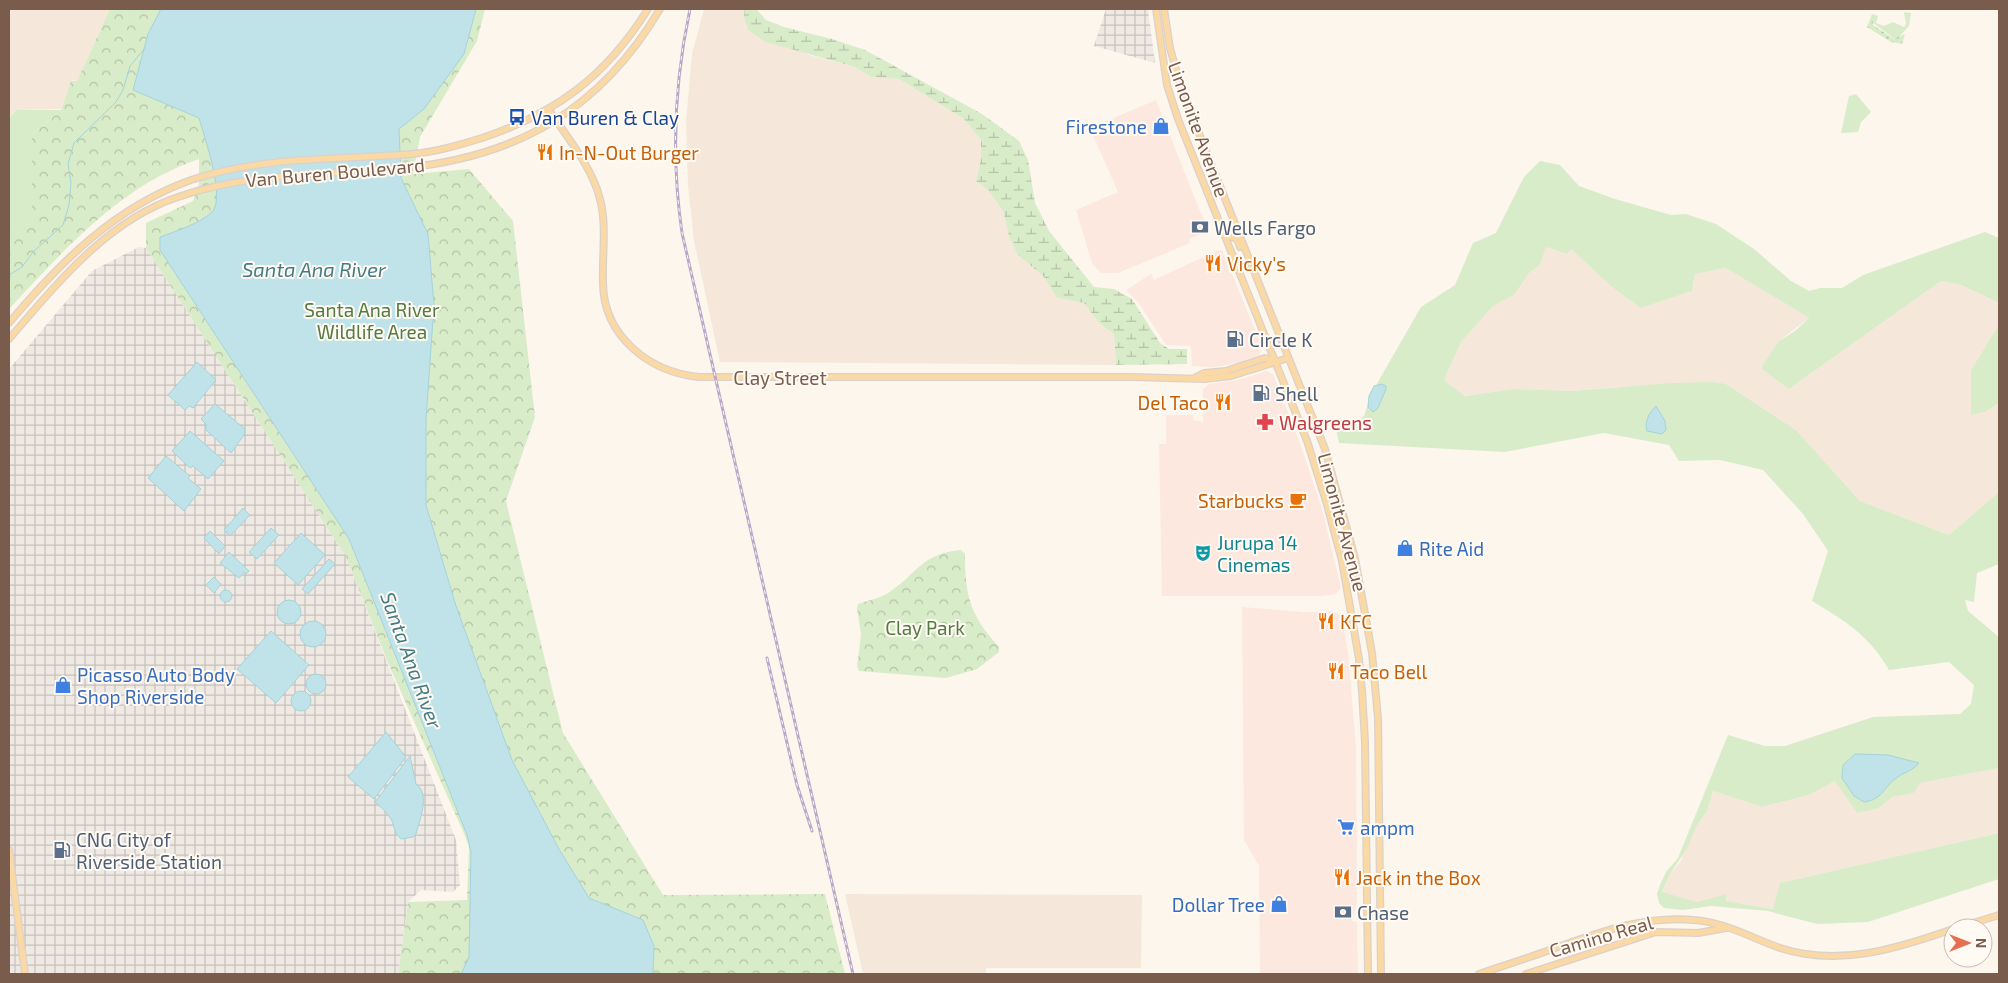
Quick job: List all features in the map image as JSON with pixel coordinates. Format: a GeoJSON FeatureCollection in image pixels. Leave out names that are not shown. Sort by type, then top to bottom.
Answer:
{"type":"FeatureCollection","features":[{"type":"Feature","properties":{"kind":"main road","name":"Van Buren Boulevard"},"geometry":{"type":"LineString","coordinates":[[9,323],[61,263],[99,230],[138,205],[191,180],[249,165],[434,151],[464,144],[523,122],[549,110],[586,82],[613,58],[632,35],[648,9]]}},
{"type":"Feature","properties":{"kind":"main road","name":"Van Buren Boulevard"},"geometry":{"type":"LineString","coordinates":[[9,339],[62,279],[96,246],[156,206],[194,192],[248,179],[404,168],[445,162],[490,150],[526,137],[556,120],[601,87],[622,65],[660,9]]}},
{"type":"Feature","properties":{"kind":"main road","name":"Limonite Avenue"},"geometry":{"type":"LineString","coordinates":[[1156,9],[1168,90],[1307,442],[1328,508],[1348,589],[1359,659],[1365,742],[1368,974]]}},
{"type":"Feature","properties":{"kind":"main road","name":"Limonite Avenue"},"geometry":{"type":"LineString","coordinates":[[1164,9],[1179,82],[1333,475],[1355,558],[1366,612],[1376,686],[1379,733],[1381,974]]}},
{"type":"Feature","properties":{"kind":"main road","name":"Clay Street"},"geometry":{"type":"LineString","coordinates":[[549,110],[589,172],[600,200],[603,217],[602,284],[610,315],[627,344],[640,356],[678,374],[699,377],[1196,377],[1204,379],[1231,376],[1288,358]]}},
{"type":"Feature","properties":{"kind":"main road"},"geometry":{"type":"LineString","coordinates":[[1224,235],[1236,239],[1257,288],[1263,294]]}},
{"type":"Feature","properties":{"kind":"main road"},"geometry":{"type":"LineString","coordinates":[[9,850],[26,974]]}},
{"type":"Feature","properties":{"kind":"main road","name":"Camino Real"},"geometry":{"type":"LineString","coordinates":[[1479,974],[1589,936],[1655,919],[1718,923],[1726,928],[1782,948],[1813,956],[1853,956],[1903,947],[1943,933]]}},
{"type":"Feature","properties":{"kind":"main road","name":"Camino Real"},"geometry":{"type":"LineString","coordinates":[[1526,974],[1656,932],[1698,933],[1726,928]]}},
{"type":"Feature","properties":{"kind":"shaded area"},"geometry":{"type":"Polygon","coordinates":[[[9,9],[110,9],[77,81],[72,80],[61,109],[16,110],[9,117],[9,9]]]}},
{"type":"Feature","properties":{"kind":"shaded area"},"geometry":{"type":"Polygon","coordinates":[[[704,9],[744,9],[744,17],[809,55],[855,67],[871,77],[899,79],[964,119],[981,140],[981,159],[976,181],[988,190],[1003,211],[1009,236],[1017,254],[1044,277],[1057,298],[1084,303],[1099,323],[1114,334],[1116,365],[720,362],[694,241],[688,185],[686,121],[692,54],[704,9]]]}},
{"type":"Feature","properties":{"kind":"shaded area"},"geometry":{"type":"Polygon","coordinates":[[[1106,9],[1148,9],[1155,63],[1094,46],[1106,9]]]}},
{"type":"Feature","properties":{"kind":"shaded area"},"geometry":{"type":"Polygon","coordinates":[[[1156,100],[1199,209],[1210,231],[1189,239],[1190,243],[1118,273],[1101,273],[1092,263],[1076,210],[1118,192],[1090,128],[1156,100]]]}},
{"type":"Feature","properties":{"kind":"shaded area"},"geometry":{"type":"Polygon","coordinates":[[[139,247],[146,248],[346,557],[456,840],[460,885],[453,892],[421,890],[408,902],[398,974],[9,974],[9,369],[92,271],[139,247]]]}},
{"type":"Feature","properties":{"kind":"shaded area"},"geometry":{"type":"Polygon","coordinates":[[[1546,247],[1567,254],[1571,249],[1613,288],[1641,308],[1692,291],[1695,274],[1726,268],[1740,276],[1809,318],[1779,341],[1763,370],[1789,389],[1941,281],[1961,285],[1999,303],[1999,324],[1971,370],[1971,415],[1985,412],[1999,403],[1999,492],[1949,535],[1860,501],[1796,430],[1726,384],[1616,387],[1571,391],[1514,389],[1465,396],[1444,380],[1461,342],[1493,306],[1514,295],[1529,273],[1540,265],[1546,247]]]}},
{"type":"Feature","properties":{"kind":"shaded area"},"geometry":{"type":"Polygon","coordinates":[[[1222,250],[1261,344],[1260,355],[1243,362],[1216,367],[1192,366],[1191,346],[1166,345],[1138,302],[1126,290],[1151,274],[1154,280],[1216,251],[1222,250]]]}},
{"type":"Feature","properties":{"kind":"shaded area"},"geometry":{"type":"Polygon","coordinates":[[[1266,371],[1273,374],[1300,443],[1322,509],[1341,588],[1336,594],[1322,596],[1162,596],[1159,444],[1166,444],[1166,415],[1194,415],[1193,420],[1203,422],[1203,389],[1209,384],[1242,379],[1266,371]]]}},
{"type":"Feature","properties":{"kind":"shaded area"},"geometry":{"type":"Polygon","coordinates":[[[1242,607],[1303,612],[1334,611],[1342,616],[1348,653],[1356,747],[1357,902],[1352,921],[1357,922],[1358,974],[1260,974],[1259,866],[1244,840],[1242,607]]]}},
{"type":"Feature","properties":{"kind":"shaded area"},"geometry":{"type":"Polygon","coordinates":[[[1999,768],[1999,833],[1780,883],[1774,909],[1726,901],[1727,895],[1697,902],[1662,893],[1670,874],[1680,862],[1696,827],[1707,811],[1713,791],[1762,807],[1809,795],[1835,781],[1879,808],[1892,797],[1914,793],[1920,783],[1999,768]]]}},
{"type":"Feature","properties":{"kind":"shaded area"},"geometry":{"type":"Polygon","coordinates":[[[845,894],[1142,895],[1141,968],[986,968],[986,974],[863,974],[845,894]]]}},
{"type":"Feature","properties":{"kind":"green space","name":"Santa Ana River Wildlife Area"},"geometry":{"type":"Polygon","coordinates":[[[110,9],[485,9],[477,41],[420,137],[413,174],[469,169],[513,221],[535,417],[506,501],[563,733],[663,895],[825,894],[845,974],[398,974],[408,902],[467,900],[469,847],[388,663],[346,557],[146,248],[146,223],[193,201],[199,184],[199,159],[171,170],[119,202],[73,242],[9,309],[9,232],[32,224],[32,134],[61,110],[71,81],[77,81],[110,9]]]}},
{"type":"Feature","properties":{"kind":"green space"},"geometry":{"type":"Polygon","coordinates":[[[744,9],[756,9],[766,20],[784,27],[832,39],[865,50],[982,114],[1019,141],[1028,160],[1035,203],[1049,231],[1094,287],[1114,289],[1132,299],[1160,343],[1169,349],[1187,349],[1187,364],[1116,365],[1114,334],[1099,323],[1084,303],[1057,298],[1044,277],[1017,254],[1009,236],[1003,211],[988,190],[976,181],[981,159],[981,140],[964,119],[899,79],[871,77],[855,67],[766,42],[748,30],[744,9]]]}},
{"type":"Feature","properties":{"kind":"green space"},"geometry":{"type":"Polygon","coordinates":[[[1904,12],[1911,13],[1909,26],[1896,40],[1872,22],[1872,14],[1878,16],[1876,23],[1884,26],[1893,22],[1904,27],[1906,24],[1904,12]]]}},
{"type":"Feature","properties":{"kind":"green space"},"geometry":{"type":"Polygon","coordinates":[[[1872,14],[1873,25],[1894,39],[1905,34],[1902,44],[1891,42],[1867,27],[1872,14]]]}},
{"type":"Feature","properties":{"kind":"green space"},"geometry":{"type":"Polygon","coordinates":[[[1856,94],[1871,112],[1861,122],[1858,132],[1841,133],[1849,96],[1856,94]]]}},
{"type":"Feature","properties":{"kind":"green space"},"geometry":{"type":"Polygon","coordinates":[[[16,110],[61,110],[32,134],[32,225],[9,232],[9,118],[16,110]]]}},
{"type":"Feature","properties":{"kind":"green space"},"geometry":{"type":"Polygon","coordinates":[[[1540,161],[1560,165],[1579,186],[1615,199],[1671,215],[1686,214],[1716,224],[1754,249],[1791,281],[1809,291],[1820,288],[1842,288],[1863,275],[1985,232],[1999,238],[1999,303],[1961,285],[1941,281],[1789,389],[1763,370],[1762,366],[1779,341],[1795,331],[1809,318],[1726,268],[1695,274],[1692,291],[1641,308],[1613,288],[1571,249],[1567,254],[1546,247],[1540,265],[1529,273],[1514,295],[1493,306],[1461,342],[1444,380],[1465,396],[1514,389],[1571,391],[1671,383],[1712,382],[1726,384],[1796,430],[1860,501],[1949,535],[1999,492],[1999,564],[1977,573],[1974,602],[1965,600],[1968,611],[1999,637],[1999,768],[1920,783],[1914,793],[1892,797],[1879,808],[1857,813],[1835,781],[1809,795],[1762,807],[1713,791],[1707,811],[1696,827],[1688,847],[1670,874],[1662,892],[1697,902],[1727,894],[1726,901],[1773,909],[1780,883],[1999,833],[1999,879],[1868,922],[1817,924],[1768,911],[1711,906],[1683,910],[1664,908],[1659,903],[1657,894],[1660,885],[1666,872],[1678,858],[1728,735],[1765,746],[1785,746],[1873,717],[1960,714],[1971,704],[1974,685],[1949,662],[1889,670],[1873,647],[1864,638],[1846,623],[1812,601],[1828,551],[1803,514],[1763,470],[1720,460],[1679,461],[1669,445],[1604,433],[1505,452],[1339,443],[1336,429],[1338,425],[1354,423],[1364,416],[1371,394],[1421,307],[1455,285],[1473,243],[1496,233],[1524,177],[1540,161]]]}},
{"type":"Feature","properties":{"kind":"green space"},"geometry":{"type":"Polygon","coordinates":[[[1999,324],[1999,403],[1985,412],[1971,415],[1971,370],[1999,324]]]}},
{"type":"Feature","properties":{"kind":"green space","name":"Clay Park"},"geometry":{"type":"Polygon","coordinates":[[[961,550],[965,554],[966,582],[975,615],[999,647],[999,652],[977,669],[946,678],[859,671],[857,666],[861,635],[858,604],[887,593],[922,565],[938,555],[961,550]]]}},
{"type":"Feature","properties":{"kind":"water","name":"Santa Ana River"},"geometry":{"type":"Polygon","coordinates":[[[161,9],[476,9],[464,54],[424,109],[399,129],[401,178],[428,234],[434,305],[426,419],[426,505],[456,606],[512,760],[559,849],[589,898],[643,920],[654,946],[653,974],[461,974],[469,957],[471,852],[467,835],[349,539],[160,250],[160,237],[180,230],[212,212],[216,205],[217,194],[213,167],[199,118],[133,90],[148,34],[161,9]]]}},
{"type":"Feature","properties":{"kind":"water"},"geometry":{"type":"Polygon","coordinates":[[[197,362],[216,380],[193,408],[189,406],[185,410],[168,395],[197,362]]]}},
{"type":"Feature","properties":{"kind":"water"},"geometry":{"type":"Polygon","coordinates":[[[1382,384],[1386,386],[1386,389],[1378,408],[1373,412],[1368,407],[1369,396],[1374,386],[1382,384]]]}},
{"type":"Feature","properties":{"kind":"water"},"geometry":{"type":"Polygon","coordinates":[[[215,404],[245,429],[244,435],[231,453],[206,430],[206,424],[201,419],[215,404]]]}},
{"type":"Feature","properties":{"kind":"water"},"geometry":{"type":"Polygon","coordinates":[[[1656,406],[1665,421],[1666,430],[1662,434],[1647,431],[1646,428],[1648,418],[1656,406]]]}},
{"type":"Feature","properties":{"kind":"water"},"geometry":{"type":"Polygon","coordinates":[[[190,431],[224,461],[208,479],[193,466],[190,468],[172,451],[190,431]]]}},
{"type":"Feature","properties":{"kind":"water"},"geometry":{"type":"Polygon","coordinates":[[[166,456],[190,476],[188,478],[201,489],[184,511],[148,478],[166,456]]]}},
{"type":"Feature","properties":{"kind":"water"},"geometry":{"type":"Polygon","coordinates":[[[243,508],[250,515],[230,536],[224,530],[243,508]]]}},
{"type":"Feature","properties":{"kind":"water"},"geometry":{"type":"Polygon","coordinates":[[[271,528],[279,535],[257,559],[249,552],[271,528]]]}},
{"type":"Feature","properties":{"kind":"water"},"geometry":{"type":"Polygon","coordinates":[[[210,531],[225,546],[219,554],[204,538],[210,531]]]}},
{"type":"Feature","properties":{"kind":"water"},"geometry":{"type":"Polygon","coordinates":[[[301,533],[325,555],[298,585],[274,563],[301,533]]]}},
{"type":"Feature","properties":{"kind":"water"},"geometry":{"type":"Polygon","coordinates":[[[229,552],[249,571],[246,574],[244,572],[239,578],[220,563],[229,552]]]}},
{"type":"Feature","properties":{"kind":"water"},"geometry":{"type":"Polygon","coordinates":[[[329,559],[335,564],[308,594],[302,589],[329,559]]]}},
{"type":"Feature","properties":{"kind":"water"},"geometry":{"type":"Polygon","coordinates":[[[214,577],[221,584],[214,593],[206,585],[214,577]]]}},
{"type":"Feature","properties":{"kind":"water"},"geometry":{"type":"Polygon","coordinates":[[[224,590],[228,590],[232,596],[228,602],[224,602],[220,598],[220,594],[224,590]]]}},
{"type":"Feature","properties":{"kind":"water"},"geometry":{"type":"Polygon","coordinates":[[[284,600],[294,600],[301,607],[301,617],[294,624],[284,624],[277,617],[277,607],[284,600]]]}},
{"type":"Feature","properties":{"kind":"water"},"geometry":{"type":"Polygon","coordinates":[[[313,621],[322,625],[326,634],[322,643],[313,647],[304,643],[300,634],[304,625],[313,621]]]}},
{"type":"Feature","properties":{"kind":"water"},"geometry":{"type":"Polygon","coordinates":[[[271,631],[309,665],[276,703],[237,669],[271,631]]]}},
{"type":"Feature","properties":{"kind":"water"},"geometry":{"type":"Polygon","coordinates":[[[316,674],[323,677],[326,684],[323,691],[316,694],[309,691],[306,684],[309,677],[316,674]]]}},
{"type":"Feature","properties":{"kind":"water"},"geometry":{"type":"Polygon","coordinates":[[[301,691],[308,694],[311,701],[308,708],[301,711],[294,708],[291,701],[294,694],[301,691]]]}},
{"type":"Feature","properties":{"kind":"water"},"geometry":{"type":"Polygon","coordinates":[[[386,732],[406,757],[374,799],[348,777],[386,732]]]}},
{"type":"Feature","properties":{"kind":"water"},"geometry":{"type":"Polygon","coordinates":[[[1855,754],[1888,755],[1919,763],[1895,779],[1875,799],[1864,802],[1854,796],[1842,778],[1843,765],[1855,754]]]}},
{"type":"Feature","properties":{"kind":"water"},"geometry":{"type":"Polygon","coordinates":[[[410,756],[416,784],[423,794],[423,808],[416,834],[413,837],[401,839],[396,833],[389,815],[375,802],[410,756]]]}},
{"type":"Feature","properties":{"kind":"waterway"},"geometry":{"type":"LineString","coordinates":[[9,275],[22,267],[33,252],[63,225],[69,205],[71,183],[68,164],[74,143],[116,102],[123,90],[130,66],[145,48]]}},
{"type":"Feature","properties":{"kind":"railway"},"geometry":{"type":"LineString","coordinates":[[690,9],[680,65],[676,121],[676,176],[682,233],[853,974]]}},
{"type":"Feature","properties":{"kind":"railway"},"geometry":{"type":"LineString","coordinates":[[767,658],[797,785],[812,831]]}},
{"type":"Feature","properties":{"kind":"place","name":"Van Buren & Clay"},"geometry":{"type":"Point","coordinates":[517,117]}},
{"type":"Feature","properties":{"kind":"place","name":"Firestone"},"geometry":{"type":"Point","coordinates":[1161,126]}},
{"type":"Feature","properties":{"kind":"place","name":"In-N-Out Burger"},"geometry":{"type":"Point","coordinates":[545,152]}},
{"type":"Feature","properties":{"kind":"place","name":"Wells Fargo"},"geometry":{"type":"Point","coordinates":[1200,227]}},
{"type":"Feature","properties":{"kind":"place","name":"Vicky's"},"geometry":{"type":"Point","coordinates":[1213,263]}},
{"type":"Feature","properties":{"kind":"place","name":"Circle K"},"geometry":{"type":"Point","coordinates":[1235,339]}},
{"type":"Feature","properties":{"kind":"place","name":"Shell"},"geometry":{"type":"Point","coordinates":[1261,393]}},
{"type":"Feature","properties":{"kind":"place","name":"Del Taco"},"geometry":{"type":"Point","coordinates":[1223,402]}},
{"type":"Feature","properties":{"kind":"place","name":"Walgreens"},"geometry":{"type":"Point","coordinates":[1265,422]}},
{"type":"Feature","properties":{"kind":"place","name":"Starbucks"},"geometry":{"type":"Point","coordinates":[1298,500]}},
{"type":"Feature","properties":{"kind":"place","name":"Rite Aid"},"geometry":{"type":"Point","coordinates":[1405,548]}},
{"type":"Feature","properties":{"kind":"place","name":"Jurupa 14 Cinemas"},"geometry":{"type":"Point","coordinates":[1203,553]}},
{"type":"Feature","properties":{"kind":"place","name":"KFC"},"geometry":{"type":"Point","coordinates":[1326,621]}},
{"type":"Feature","properties":{"kind":"place","name":"Taco Bell"},"geometry":{"type":"Point","coordinates":[1336,671]}},
{"type":"Feature","properties":{"kind":"place","name":"Picasso Auto Body Shop Riverside"},"geometry":{"type":"Point","coordinates":[63,685]}},
{"type":"Feature","properties":{"kind":"place","name":"ampm"},"geometry":{"type":"Point","coordinates":[1346,827]}},
{"type":"Feature","properties":{"kind":"place","name":"CNG City of Riverside Station"},"geometry":{"type":"Point","coordinates":[62,850]}},
{"type":"Feature","properties":{"kind":"place","name":"Jack in the Box"},"geometry":{"type":"Point","coordinates":[1342,877]}},
{"type":"Feature","properties":{"kind":"place","name":"Dollar Tree"},"geometry":{"type":"Point","coordinates":[1279,904]}},
{"type":"Feature","properties":{"kind":"place","name":"Chase"},"geometry":{"type":"Point","coordinates":[1343,912]}}]}
